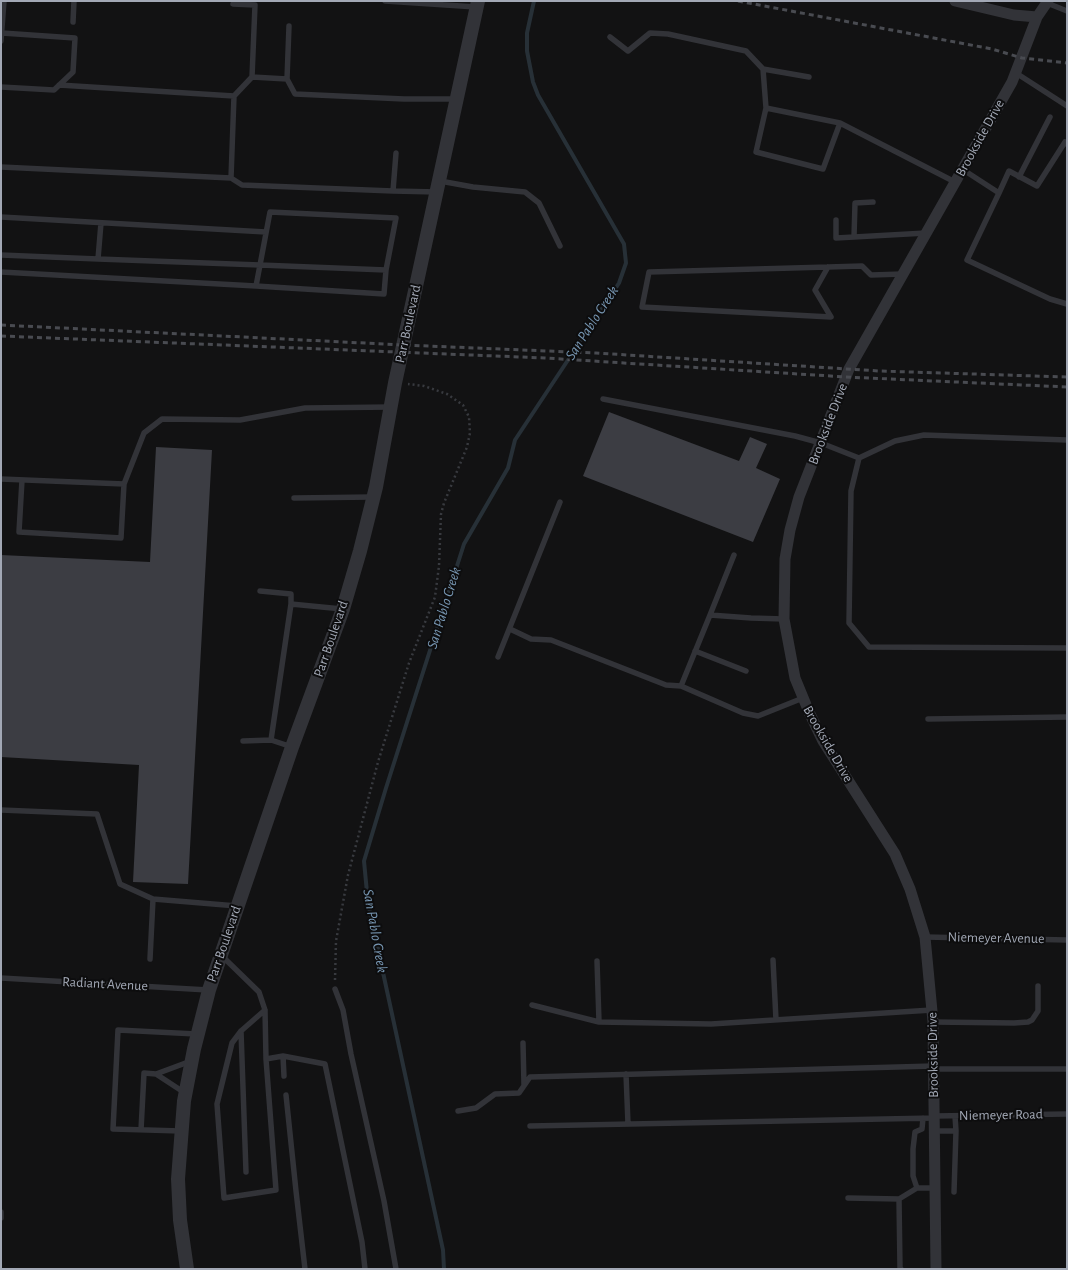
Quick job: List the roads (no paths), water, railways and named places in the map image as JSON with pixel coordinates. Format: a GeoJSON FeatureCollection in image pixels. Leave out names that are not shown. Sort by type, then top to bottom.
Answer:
{"type":"FeatureCollection","features":[{"type":"Feature","properties":{"kind":"street"},"geometry":{"type":"LineString","coordinates":[[955,1],[1014,15],[1037,18]]}},
{"type":"Feature","properties":{"kind":"street","name":"Brookside Drive"},"geometry":{"type":"LineString","coordinates":[[936,1269],[933,1010],[925,937],[910,889],[895,854],[823,741],[795,678],[784,619],[785,559],[790,530],[799,497],[849,369],[956,182],[1016,73],[1037,18],[1047,2]]}},
{"type":"Feature","properties":{"kind":"street","name":"Parr Boulevard"},"geometry":{"type":"LineString","coordinates":[[187,1269],[180,1220],[178,1179],[185,1093],[198,1034],[209,990],[292,747],[343,609],[360,550],[374,497],[396,383],[477,4]]}},
{"type":"Feature","properties":{"kind":"lane"},"geometry":{"type":"LineString","coordinates":[[1,41],[4,1]]}},
{"type":"Feature","properties":{"kind":"lane"},"geometry":{"type":"LineString","coordinates":[[73,22],[74,1]]}},
{"type":"Feature","properties":{"kind":"lane"},"geometry":{"type":"LineString","coordinates":[[231,178],[234,96],[252,77],[255,5],[233,4],[234,1]]}},
{"type":"Feature","properties":{"kind":"lane"},"geometry":{"type":"LineString","coordinates":[[384,1],[477,4]]}},
{"type":"Feature","properties":{"kind":"lane"},"geometry":{"type":"LineString","coordinates":[[1047,2],[1067,11]]}},
{"type":"Feature","properties":{"kind":"lane"},"geometry":{"type":"LineString","coordinates":[[289,26],[287,79],[294,94],[404,99],[457,99]]}},
{"type":"Feature","properties":{"kind":"lane"},"geometry":{"type":"LineString","coordinates":[[1,87],[54,90],[73,72],[76,38],[2,33]]}},
{"type":"Feature","properties":{"kind":"lane"},"geometry":{"type":"LineString","coordinates":[[610,37],[628,51],[650,33],[668,34],[746,51],[762,69],[766,108],[756,152],[823,169],[840,123]]}},
{"type":"Feature","properties":{"kind":"lane"},"geometry":{"type":"LineString","coordinates":[[762,69],[809,77]]}},
{"type":"Feature","properties":{"kind":"lane"},"geometry":{"type":"LineString","coordinates":[[1016,73],[1067,106]]}},
{"type":"Feature","properties":{"kind":"lane"},"geometry":{"type":"LineString","coordinates":[[252,77],[287,79]]}},
{"type":"Feature","properties":{"kind":"lane"},"geometry":{"type":"LineString","coordinates":[[59,85],[234,96]]}},
{"type":"Feature","properties":{"kind":"lane"},"geometry":{"type":"LineString","coordinates":[[766,108],[840,123],[956,182]]}},
{"type":"Feature","properties":{"kind":"lane"},"geometry":{"type":"LineString","coordinates":[[1019,177],[1050,117]]}},
{"type":"Feature","properties":{"kind":"lane"},"geometry":{"type":"LineString","coordinates":[[1067,144],[1065,142],[1037,186],[1009,171],[967,260],[1050,299],[1067,304]]}},
{"type":"Feature","properties":{"kind":"lane"},"geometry":{"type":"LineString","coordinates":[[393,191],[396,153]]}},
{"type":"Feature","properties":{"kind":"lane"},"geometry":{"type":"LineString","coordinates":[[1,167],[231,178],[242,185],[393,191],[438,186],[525,192],[539,203],[560,246]]}},
{"type":"Feature","properties":{"kind":"lane"},"geometry":{"type":"LineString","coordinates":[[962,169],[999,193]]}},
{"type":"Feature","properties":{"kind":"lane"},"geometry":{"type":"LineString","coordinates":[[854,237],[855,203],[873,202]]}},
{"type":"Feature","properties":{"kind":"lane"},"geometry":{"type":"LineString","coordinates":[[1,272],[384,294],[386,270],[396,218],[270,212],[256,286]]}},
{"type":"Feature","properties":{"kind":"lane"},"geometry":{"type":"LineString","coordinates":[[1,217],[266,232]]}},
{"type":"Feature","properties":{"kind":"lane"},"geometry":{"type":"LineString","coordinates":[[836,220],[836,238],[926,233]]}},
{"type":"Feature","properties":{"kind":"lane"},"geometry":{"type":"LineString","coordinates":[[98,259],[101,223]]}},
{"type":"Feature","properties":{"kind":"lane"},"geometry":{"type":"LineString","coordinates":[[1,255],[386,270]]}},
{"type":"Feature","properties":{"kind":"lane"},"geometry":{"type":"LineString","coordinates":[[828,267],[815,290],[831,318],[642,307],[649,272],[862,266],[871,275],[903,274]]}},
{"type":"Feature","properties":{"kind":"lane"},"geometry":{"type":"LineString","coordinates":[[603,399],[795,436],[821,443],[859,458],[895,441],[924,435],[1067,440]]}},
{"type":"Feature","properties":{"kind":"lane"},"geometry":{"type":"LineString","coordinates":[[22,480],[20,532],[121,538],[124,484],[144,433],[162,419],[240,420],[305,408],[391,407]]}},
{"type":"Feature","properties":{"kind":"lane"},"geometry":{"type":"LineString","coordinates":[[859,458],[851,491],[849,623],[869,647],[1067,648]]}},
{"type":"Feature","properties":{"kind":"lane"},"geometry":{"type":"LineString","coordinates":[[1,479],[124,484]]}},
{"type":"Feature","properties":{"kind":"lane"},"geometry":{"type":"LineString","coordinates":[[294,498],[374,497]]}},
{"type":"Feature","properties":{"kind":"lane"},"geometry":{"type":"LineString","coordinates":[[498,657],[560,502]]}},
{"type":"Feature","properties":{"kind":"lane"},"geometry":{"type":"LineString","coordinates":[[681,686],[734,556]]}},
{"type":"Feature","properties":{"kind":"lane"},"geometry":{"type":"LineString","coordinates":[[260,592],[291,594],[291,604],[271,740]]}},
{"type":"Feature","properties":{"kind":"lane"},"geometry":{"type":"LineString","coordinates":[[291,604],[343,609]]}},
{"type":"Feature","properties":{"kind":"lane"},"geometry":{"type":"LineString","coordinates":[[710,615],[784,619]]}},
{"type":"Feature","properties":{"kind":"lane"},"geometry":{"type":"LineString","coordinates":[[510,629],[531,639],[551,640],[666,685],[681,686],[743,713],[758,716],[803,698]]}},
{"type":"Feature","properties":{"kind":"lane"},"geometry":{"type":"LineString","coordinates":[[696,651],[746,671]]}},
{"type":"Feature","properties":{"kind":"lane"},"geometry":{"type":"LineString","coordinates":[[928,719],[1067,717]]}},
{"type":"Feature","properties":{"kind":"lane"},"geometry":{"type":"LineString","coordinates":[[243,741],[271,740],[292,747]]}},
{"type":"Feature","properties":{"kind":"lane"},"geometry":{"type":"LineString","coordinates":[[1,810],[97,814],[120,884],[153,899],[238,906]]}},
{"type":"Feature","properties":{"kind":"lane"},"geometry":{"type":"LineString","coordinates":[[150,959],[153,899]]}},
{"type":"Feature","properties":{"kind":"lane","name":"Niemeyer Avenue"},"geometry":{"type":"LineString","coordinates":[[925,937],[1067,940]]}},
{"type":"Feature","properties":{"kind":"lane"},"geometry":{"type":"LineString","coordinates":[[221,955],[259,992],[265,1010],[266,1059],[276,1190],[224,1198],[217,1104],[232,1043],[241,1031],[265,1010]]}},
{"type":"Feature","properties":{"kind":"lane"},"geometry":{"type":"LineString","coordinates":[[773,960],[776,1020]]}},
{"type":"Feature","properties":{"kind":"lane"},"geometry":{"type":"LineString","coordinates":[[597,961],[599,1022]]}},
{"type":"Feature","properties":{"kind":"lane","name":"Radiant Avenue"},"geometry":{"type":"LineString","coordinates":[[1,978],[209,990]]}},
{"type":"Feature","properties":{"kind":"lane"},"geometry":{"type":"LineString","coordinates":[[933,1022],[1014,1023],[1032,1020],[1038,1011],[1038,986]]}},
{"type":"Feature","properties":{"kind":"lane"},"geometry":{"type":"LineString","coordinates":[[335,989],[343,1010],[384,1201],[396,1269]]}},
{"type":"Feature","properties":{"kind":"lane"},"geometry":{"type":"LineString","coordinates":[[532,1005],[599,1022],[711,1024],[933,1010]]}},
{"type":"Feature","properties":{"kind":"lane"},"geometry":{"type":"LineString","coordinates":[[181,1131],[113,1129],[118,1030],[198,1034]]}},
{"type":"Feature","properties":{"kind":"lane"},"geometry":{"type":"LineString","coordinates":[[241,1031],[246,1172]]}},
{"type":"Feature","properties":{"kind":"lane"},"geometry":{"type":"LineString","coordinates":[[523,1043],[524,1086]]}},
{"type":"Feature","properties":{"kind":"lane"},"geometry":{"type":"LineString","coordinates":[[266,1059],[283,1056],[325,1064],[362,1242],[365,1269]]}},
{"type":"Feature","properties":{"kind":"lane"},"geometry":{"type":"LineString","coordinates":[[283,1056],[284,1076]]}},
{"type":"Feature","properties":{"kind":"lane"},"geometry":{"type":"LineString","coordinates":[[141,1130],[144,1073],[156,1074],[192,1061]]}},
{"type":"Feature","properties":{"kind":"lane"},"geometry":{"type":"LineString","coordinates":[[458,1111],[476,1108],[495,1094],[519,1093],[530,1077],[934,1067],[1067,1069]]}},
{"type":"Feature","properties":{"kind":"lane"},"geometry":{"type":"LineString","coordinates":[[156,1074],[185,1093]]}},
{"type":"Feature","properties":{"kind":"lane"},"geometry":{"type":"LineString","coordinates":[[626,1074],[628,1124]]}},
{"type":"Feature","properties":{"kind":"lane"},"geometry":{"type":"LineString","coordinates":[[286,1095],[305,1269]]}},
{"type":"Feature","properties":{"kind":"lane","name":"Niemeyer Road"},"geometry":{"type":"LineString","coordinates":[[530,1126],[1067,1114]]}},
{"type":"Feature","properties":{"kind":"lane"},"geometry":{"type":"LineString","coordinates":[[954,1192],[955,1116]]}},
{"type":"Feature","properties":{"kind":"lane"},"geometry":{"type":"LineString","coordinates":[[917,1188],[914,1176],[913,1150],[915,1132],[922,1128],[923,1118]]}},
{"type":"Feature","properties":{"kind":"lane"},"geometry":{"type":"LineString","coordinates":[[934,1131],[956,1131]]}},
{"type":"Feature","properties":{"kind":"lane"},"geometry":{"type":"LineString","coordinates":[[848,1198],[898,1199],[917,1188],[935,1188]]}},
{"type":"Feature","properties":{"kind":"lane"},"geometry":{"type":"LineString","coordinates":[[898,1199],[900,1268],[902,1269]]}},
{"type":"Feature","properties":{"kind":"lane"},"geometry":{"type":"LineString","coordinates":[[1,1212],[1,1218]]}},
{"type":"Feature","properties":{"kind":"waterway","name":"San Pablo Creek"},"geometry":{"type":"LineString","coordinates":[[444,1269],[443,1250],[368,903],[364,861],[464,544],[508,468],[515,440],[619,283],[626,263],[624,244],[538,95],[533,82],[527,51],[527,33],[534,1]]}},
{"type":"Feature","properties":{"kind":"railway"},"geometry":{"type":"LineString","coordinates":[[738,1],[992,49],[1022,58],[1067,63]]}},
{"type":"Feature","properties":{"kind":"railway"},"geometry":{"type":"LineString","coordinates":[[1,325],[596,353],[879,371],[1067,377]]}},
{"type":"Feature","properties":{"kind":"railway"},"geometry":{"type":"LineString","coordinates":[[1,336],[545,358],[846,377],[1067,387]]}}]}
